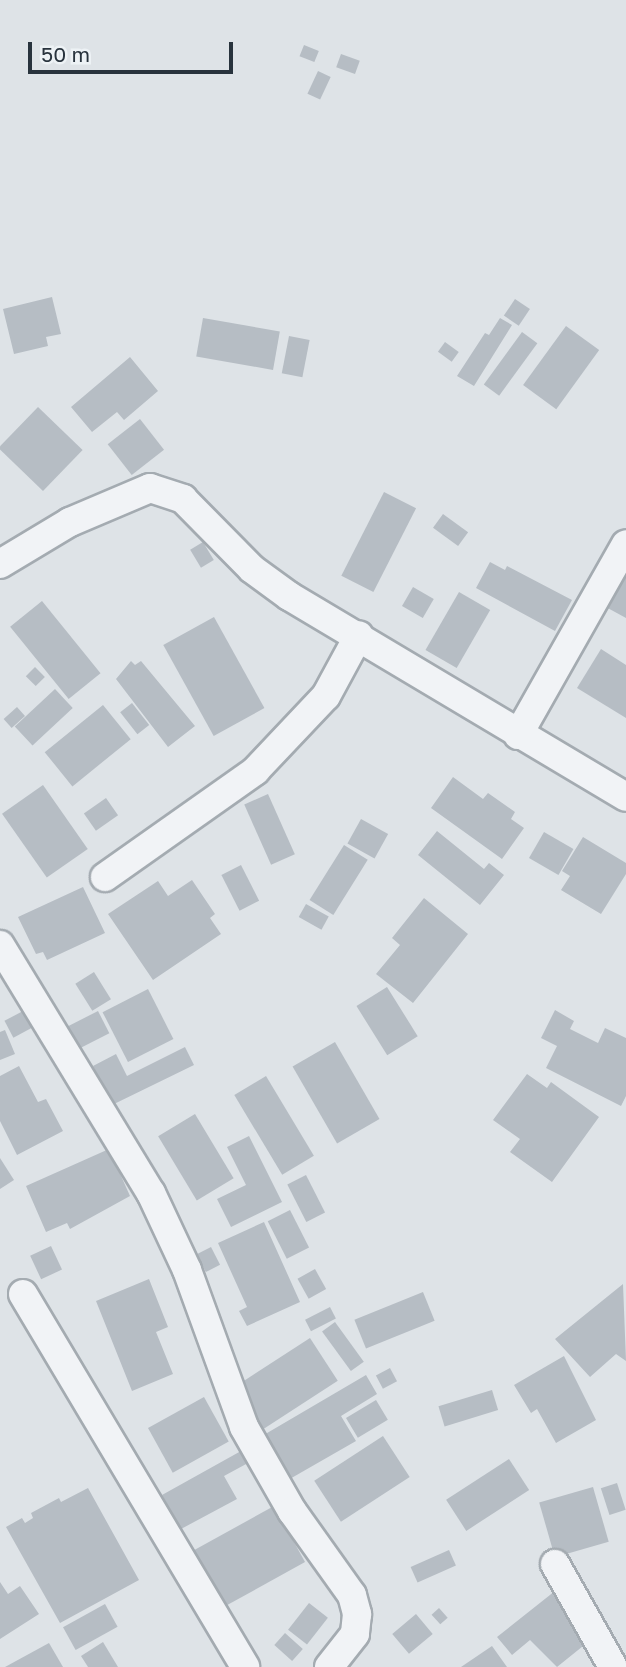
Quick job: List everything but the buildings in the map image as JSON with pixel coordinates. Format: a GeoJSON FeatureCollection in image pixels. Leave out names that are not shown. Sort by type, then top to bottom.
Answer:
{"type":"FeatureCollection","features":[{"type":"Feature","properties":{"kind":"street"},"geometry":{"type":"LineString","coordinates":[[0,564],[70,522],[150,488],[183,499],[252,569],[289,596],[359,635],[519,735],[626,797]]}},
{"type":"Feature","properties":{"kind":"street"},"geometry":{"type":"LineString","coordinates":[[519,735],[626,544]]}},
{"type":"Feature","properties":{"kind":"street"},"geometry":{"type":"LineString","coordinates":[[105,877],[255,771],[326,696],[359,635]]}},
{"type":"Feature","properties":{"kind":"street"},"geometry":{"type":"LineString","coordinates":[[0,945],[151,1193],[187,1269],[244,1427],[292,1511],[352,1595],[357,1614],[355,1634],[330,1667]]}},
{"type":"Feature","properties":{"kind":"street"},"geometry":{"type":"LineString","coordinates":[[23,1294],[245,1667]]}},
{"type":"Feature","properties":{"kind":"street"},"geometry":{"type":"LineString","coordinates":[[555,1564],[613,1667]]}}]}
